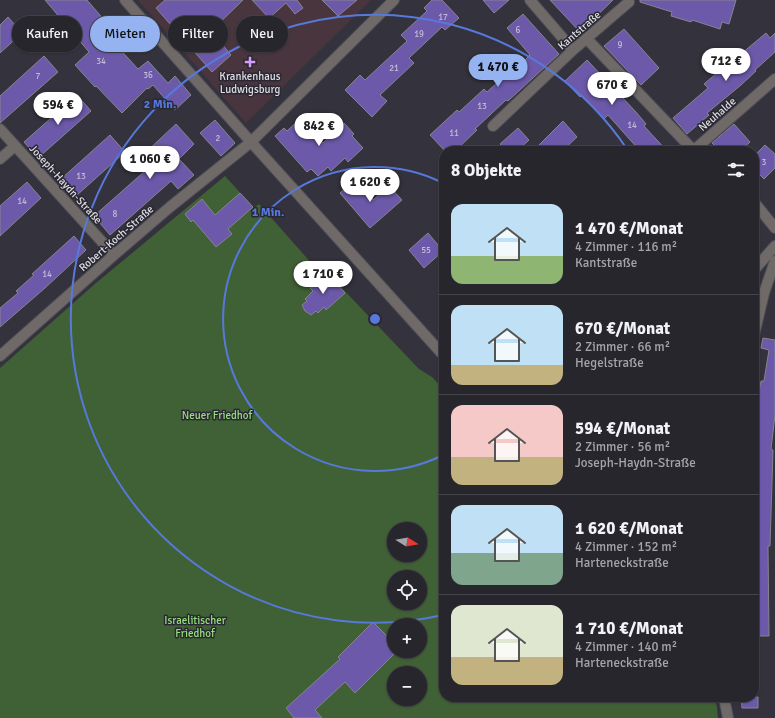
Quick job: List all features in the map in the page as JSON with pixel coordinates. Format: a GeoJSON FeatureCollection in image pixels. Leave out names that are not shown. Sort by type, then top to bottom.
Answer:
{"type":"FeatureCollection","features":[{"type":"Feature","properties":{"kind":"street"},"geometry":{"type":"LineString","coordinates":[[125,0],[439,350]]}},
{"type":"Feature","properties":{"kind":"street","name":"Robert-Koch-Straße"},"geometry":{"type":"LineString","coordinates":[[0,356],[114,254],[251,142],[394,0]]}},
{"type":"Feature","properties":{"kind":"street"},"geometry":{"type":"LineString","coordinates":[[530,0],[573,50]]}},
{"type":"Feature","properties":{"kind":"street","name":"Kantstraße"},"geometry":{"type":"LineString","coordinates":[[494,126],[573,50],[629,2]]}},
{"type":"Feature","properties":{"kind":"street"},"geometry":{"type":"LineString","coordinates":[[586,39],[696,146]]}},
{"type":"Feature","properties":{"kind":"street","name":"Neuhalde"},"geometry":{"type":"LineString","coordinates":[[702,146],[775,79]]}},
{"type":"Feature","properties":{"kind":"street","name":"Joseph-Haydn-Straße"},"geometry":{"type":"LineString","coordinates":[[0,129],[114,254]]}},
{"type":"Feature","properties":{"kind":"street"},"geometry":{"type":"LineString","coordinates":[[0,159],[15,146]]}},
{"type":"Feature","properties":{"kind":"street"},"geometry":{"type":"LineString","coordinates":[[759,208],[775,228]]}},
{"type":"Feature","properties":{"kind":"street"},"geometry":{"type":"LineString","coordinates":[[759,264],[775,246]]}},
{"type":"Feature","properties":{"kind":"street"},"geometry":{"type":"LineString","coordinates":[[759,314],[764,293],[775,261]]}},
{"type":"Feature","properties":{"kind":"street"},"geometry":{"type":"LineString","coordinates":[[725,702],[728,718]]}},
{"type":"Feature","properties":{"kind":"shaded area","name":"Krankenhaus Ludwigsburg"},"geometry":{"type":"Polygon","coordinates":[[[138,0],[371,0],[246,123],[184,52],[228,52],[228,16],[168,16],[168,34],[160,25],[160,16],[152,16],[138,0]]]}},
{"type":"Feature","properties":{"kind":"green space","name":"Neuer Friedhof"},"geometry":{"type":"Polygon","coordinates":[[[225,176],[254,208],[259,204],[314,266],[320,265],[419,369],[432,377],[439,385],[439,702],[716,702],[718,718],[0,718],[0,368],[96,283],[225,176]]]}},
{"type":"Feature","properties":{"kind":"building"},"geometry":{"type":"Polygon","coordinates":[[[45,0],[87,0],[101,16],[90,16],[90,52],[122,52],[138,69],[148,61],[168,83],[175,76],[191,95],[175,110],[153,85],[148,89],[147,88],[122,113],[75,65],[89,52],[82,44],[82,16],[59,16],[45,0]]]}},
{"type":"Feature","properties":{"kind":"building"},"geometry":{"type":"Polygon","coordinates":[[[165,0],[243,0],[226,16],[168,16],[168,22],[156,8],[165,0]]]}},
{"type":"Feature","properties":{"kind":"building"},"geometry":{"type":"Polygon","coordinates":[[[252,0],[297,0],[303,8],[295,14],[286,3],[271,16],[267,16],[252,0]]]}},
{"type":"Feature","properties":{"kind":"building"},"geometry":{"type":"Polygon","coordinates":[[[322,0],[357,0],[338,16],[322,0]]]}},
{"type":"Feature","properties":{"kind":"building"},"geometry":{"type":"Polygon","coordinates":[[[432,0],[442,0],[459,18],[445,30],[442,27],[409,58],[414,63],[380,95],[387,101],[372,117],[345,90],[360,75],[365,80],[407,41],[401,35],[427,11],[424,8],[432,0]]]}},
{"type":"Feature","properties":{"kind":"building"},"geometry":{"type":"Polygon","coordinates":[[[483,0],[509,0],[494,13],[483,0]]]}},
{"type":"Feature","properties":{"kind":"building"},"geometry":{"type":"Polygon","coordinates":[[[550,0],[613,0],[580,32],[550,0]]]}},
{"type":"Feature","properties":{"kind":"building"},"geometry":{"type":"Polygon","coordinates":[[[640,0],[736,0],[729,24],[722,22],[720,29],[692,20],[691,22],[671,16],[672,12],[640,2],[640,0]]]}},
{"type":"Feature","properties":{"kind":"building"},"geometry":{"type":"Polygon","coordinates":[[[523,14],[559,54],[508,101],[506,100],[475,129],[477,130],[460,146],[440,146],[430,135],[457,110],[459,112],[484,89],[487,92],[530,55],[507,28],[523,14]]]}},
{"type":"Feature","properties":{"kind":"building"},"geometry":{"type":"Polygon","coordinates":[[[8,17],[12,22],[12,42],[0,53],[0,25],[8,17]]]}},
{"type":"Feature","properties":{"kind":"building"},"geometry":{"type":"Polygon","coordinates":[[[624,29],[659,68],[641,85],[604,46],[624,29]]]}},
{"type":"Feature","properties":{"kind":"building"},"geometry":{"type":"Polygon","coordinates":[[[766,33],[770,38],[775,33],[775,52],[741,85],[707,113],[709,115],[687,134],[673,118],[708,88],[704,84],[766,33]]]}},
{"type":"Feature","properties":{"kind":"building"},"geometry":{"type":"Polygon","coordinates":[[[228,51],[231,55],[212,72],[194,52],[228,51]]]}},
{"type":"Feature","properties":{"kind":"building"},"geometry":{"type":"Polygon","coordinates":[[[44,56],[58,72],[0,123],[0,96],[44,56]]]}},
{"type":"Feature","properties":{"kind":"building"},"geometry":{"type":"Polygon","coordinates":[[[587,60],[636,112],[646,124],[644,126],[662,146],[636,146],[608,115],[604,119],[582,95],[580,97],[565,81],[587,60]]]}},
{"type":"Feature","properties":{"kind":"building"},"geometry":{"type":"Polygon","coordinates":[[[77,95],[91,111],[38,158],[24,142],[77,95]]]}},
{"type":"Feature","properties":{"kind":"building"},"geometry":{"type":"Polygon","coordinates":[[[301,118],[323,143],[344,123],[354,134],[352,136],[363,148],[348,162],[345,158],[331,171],[328,167],[318,176],[311,169],[307,172],[275,136],[284,128],[287,131],[301,118]]]}},
{"type":"Feature","properties":{"kind":"building"},"geometry":{"type":"Polygon","coordinates":[[[215,120],[235,143],[221,156],[200,133],[215,120]]]}},
{"type":"Feature","properties":{"kind":"building"},"geometry":{"type":"Polygon","coordinates":[[[563,121],[577,137],[567,146],[539,145],[563,121]]]}},
{"type":"Feature","properties":{"kind":"building"},"geometry":{"type":"Polygon","coordinates":[[[176,124],[194,144],[179,159],[194,175],[178,189],[171,181],[110,235],[94,216],[154,163],[145,153],[176,124]]]}},
{"type":"Feature","properties":{"kind":"building"},"geometry":{"type":"Polygon","coordinates":[[[734,124],[750,142],[746,146],[715,146],[712,143],[734,124]]]}},
{"type":"Feature","properties":{"kind":"building"},"geometry":{"type":"Polygon","coordinates":[[[518,128],[529,140],[522,146],[502,146],[500,144],[518,128]]]}},
{"type":"Feature","properties":{"kind":"building"},"geometry":{"type":"Polygon","coordinates":[[[110,135],[125,152],[76,196],[61,179],[110,135]]]}},
{"type":"Feature","properties":{"kind":"building"},"geometry":{"type":"Polygon","coordinates":[[[765,145],[775,154],[775,168],[764,179],[759,174],[759,151],[765,145]]]}},
{"type":"Feature","properties":{"kind":"building"},"geometry":{"type":"Polygon","coordinates":[[[356,179],[373,200],[389,186],[402,200],[370,228],[340,193],[356,179]]]}},
{"type":"Feature","properties":{"kind":"building"},"geometry":{"type":"Polygon","coordinates":[[[27,182],[41,198],[0,236],[0,206],[27,182]]]}},
{"type":"Feature","properties":{"kind":"building"},"geometry":{"type":"Polygon","coordinates":[[[240,193],[253,207],[228,229],[232,234],[216,247],[193,220],[191,222],[185,214],[202,199],[215,215],[240,193]]]}},
{"type":"Feature","properties":{"kind":"building"},"geometry":{"type":"Polygon","coordinates":[[[428,233],[439,246],[439,255],[424,268],[409,250],[428,233]]]}},
{"type":"Feature","properties":{"kind":"building"},"geometry":{"type":"Polygon","coordinates":[[[74,236],[86,250],[0,327],[0,308],[18,293],[16,291],[34,275],[32,274],[74,236]]]}},
{"type":"Feature","properties":{"kind":"building"},"geometry":{"type":"Polygon","coordinates":[[[327,273],[345,293],[326,310],[324,307],[318,313],[316,311],[311,315],[305,311],[302,305],[307,301],[305,299],[313,291],[310,288],[327,273]]]}},
{"type":"Feature","properties":{"kind":"building"},"geometry":{"type":"Polygon","coordinates":[[[763,338],[775,340],[775,415],[771,449],[773,450],[770,546],[768,546],[769,636],[759,636],[759,392],[761,381],[764,381],[769,350],[761,348],[763,338]]]}},
{"type":"Feature","properties":{"kind":"building"},"geometry":{"type":"Polygon","coordinates":[[[373,622],[387,636],[387,658],[390,658],[355,693],[345,682],[315,710],[322,718],[294,718],[286,708],[340,659],[338,657],[373,622]]]}},
{"type":"Feature","properties":{"kind":"building"},"geometry":{"type":"Polygon","coordinates":[[[741,702],[758,702],[758,708],[742,708],[741,702]]]}},
{"type":"Feature","properties":{"kind":"place","name":"Krankenhaus Ludwigsburg"},"geometry":{"type":"Point","coordinates":[250,62]}},
{"type":"Feature","properties":{"kind":"park label","name":"Israelitischer Friedhof"},"geometry":{"type":"Point","coordinates":[195,626]}}]}
